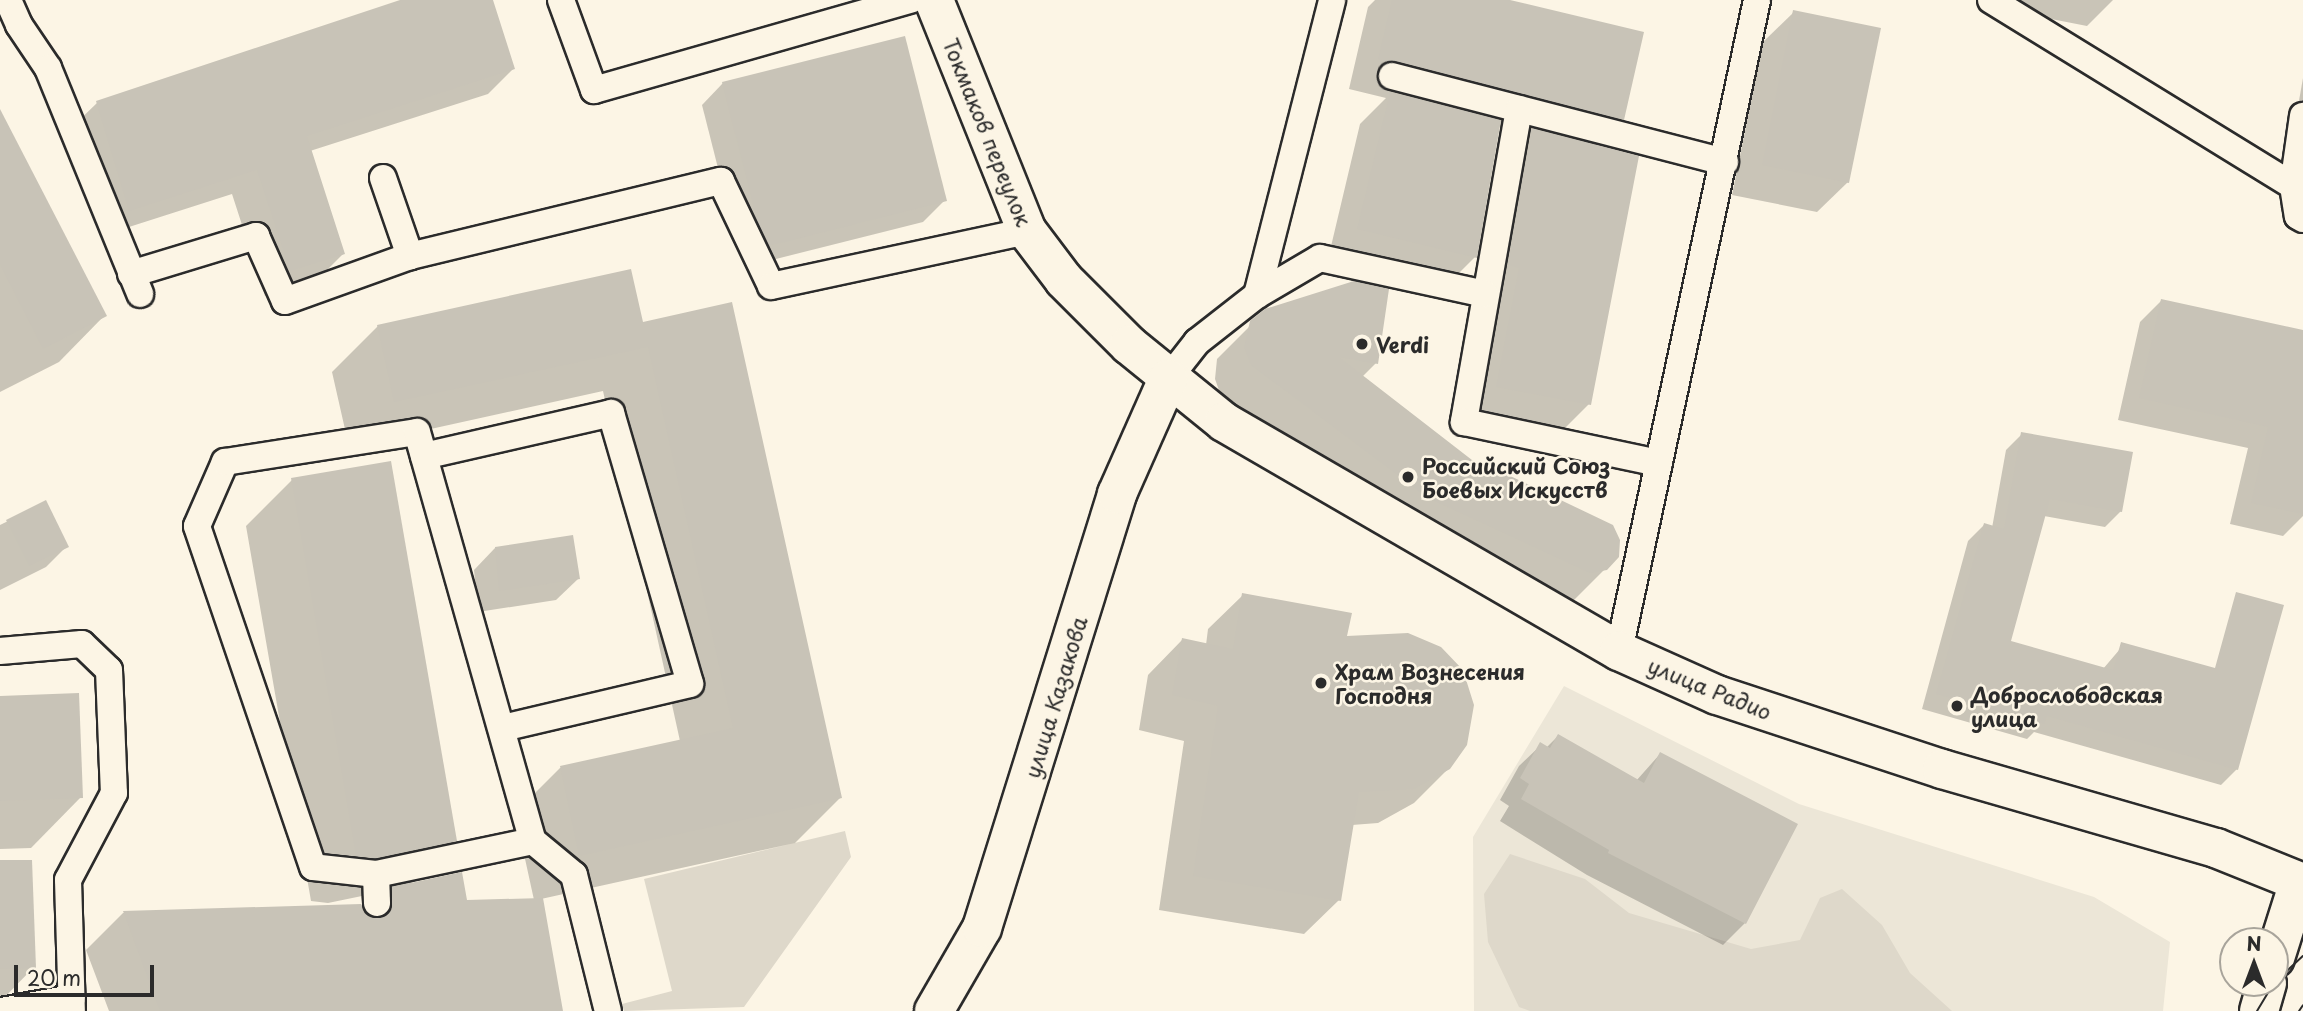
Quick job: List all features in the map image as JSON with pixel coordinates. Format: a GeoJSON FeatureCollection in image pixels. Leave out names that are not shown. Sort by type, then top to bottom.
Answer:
{"type":"FeatureCollection","features":[{"type":"Feature","properties":{"kind":"street","name":"Токмаков переулок"},"geometry":{"type":"LineString","coordinates":[[934,0],[1027,231],[1064,280],[1168,379]]}},
{"type":"Feature","properties":{"kind":"street","name":"улица Радио"},"geometry":{"type":"LineString","coordinates":[[1168,379],[1234,428],[1619,651],[1717,695],[1942,769],[2216,848],[2301,883]]}},
{"type":"Feature","properties":{"kind":"street","name":"улица Казакова"},"geometry":{"type":"LineString","coordinates":[[940,1009],[982,928],[1117,494],[1168,379]]}},
{"type":"Feature","properties":{"kind":"street"},"geometry":{"type":"LineString","coordinates":[[2286,927],[2301,883]]}},
{"type":"Feature","properties":{"kind":"lane"},"geometry":{"type":"LineString","coordinates":[[8,0],[19,25],[48,68],[136,284],[256,236],[285,301],[410,256],[721,181],[771,286],[1027,231]]}},
{"type":"Feature","properties":{"kind":"lane"},"geometry":{"type":"LineString","coordinates":[[561,0],[594,90],[910,0]]}},
{"type":"Feature","properties":{"kind":"lane"},"geometry":{"type":"LineString","coordinates":[[1257,295],[1332,0]]}},
{"type":"Feature","properties":{"kind":"lane"},"geometry":{"type":"LineString","coordinates":[[1619,651],[1725,162],[1757,0]]}},
{"type":"Feature","properties":{"kind":"lane"},"geometry":{"type":"LineString","coordinates":[[1992,0],[2293,186]]}},
{"type":"Feature","properties":{"kind":"lane"},"geometry":{"type":"LineString","coordinates":[[1392,76],[1725,162]]}},
{"type":"Feature","properties":{"kind":"lane"},"geometry":{"type":"LineString","coordinates":[[1519,109],[1464,422],[1659,463]]}},
{"type":"Feature","properties":{"kind":"lane"},"geometry":{"type":"LineString","coordinates":[[2303,116],[2293,186],[2298,216],[2303,219]]}},
{"type":"Feature","properties":{"kind":"lane"},"geometry":{"type":"LineString","coordinates":[[383,178],[410,256]]}},
{"type":"Feature","properties":{"kind":"lane"},"geometry":{"type":"LineString","coordinates":[[1168,379],[1197,342],[1257,295],[1320,258],[1485,294]]}},
{"type":"Feature","properties":{"kind":"lane"},"geometry":{"type":"LineString","coordinates":[[424,456],[611,413],[690,684],[502,728]]}},
{"type":"Feature","properties":{"kind":"lane"},"geometry":{"type":"LineString","coordinates":[[533,841],[376,874],[313,867],[197,526],[225,462],[417,432],[533,841],[574,875],[608,1011]]}},
{"type":"Feature","properties":{"kind":"lane"},"geometry":{"type":"LineString","coordinates":[[0,651],[9,647],[82,645],[109,670],[114,793],[68,880],[72,1004],[2,1011]]}},
{"type":"Feature","properties":{"kind":"lane"},"geometry":{"type":"LineString","coordinates":[[376,874],[377,903]]}},
{"type":"Feature","properties":{"kind":"shaded area"},"geometry":{"type":"Polygon","coordinates":[[[1564,686],[1799,804],[2094,897],[2170,942],[2163,1011],[1474,1011],[1473,837],[1564,686]]]}},
{"type":"Feature","properties":{"kind":"shaded area"},"geometry":{"type":"Polygon","coordinates":[[[845,831],[851,857],[744,1007],[624,1011],[622,1004],[672,991],[644,879],[845,831]]]}},
{"type":"Feature","properties":{"kind":"shaded area"},"geometry":{"type":"Polygon","coordinates":[[[1510,854],[1585,879],[1629,913],[1751,949],[1800,940],[1820,898],[1842,889],[1882,925],[1910,973],[1952,1011],[1530,1011],[1519,1007],[1488,942],[1484,894],[1510,854]]]}},
{"type":"Feature","properties":{"kind":"building"},"geometry":{"type":"Polygon","coordinates":[[[400,0],[493,0],[515,69],[307,136],[345,254],[290,271],[257,170],[129,211],[96,101],[400,0]]]}},
{"type":"Feature","properties":{"kind":"building"},"geometry":{"type":"Polygon","coordinates":[[[1392,0],[1510,0],[1644,32],[1624,120],[1378,59],[1392,0]]]}},
{"type":"Feature","properties":{"kind":"building"},"geometry":{"type":"Polygon","coordinates":[[[1793,10],[1881,28],[1849,183],[1762,165],[1793,10]]]}},
{"type":"Feature","properties":{"kind":"building"},"geometry":{"type":"Polygon","coordinates":[[[905,36],[947,201],[769,246],[757,221],[722,82],[905,36]]]}},
{"type":"Feature","properties":{"kind":"building"},"geometry":{"type":"Polygon","coordinates":[[[1390,92],[1501,120],[1477,258],[1357,229],[1390,92]]]}},
{"type":"Feature","properties":{"kind":"building"},"geometry":{"type":"Polygon","coordinates":[[[0,109],[107,316],[43,349],[0,265],[0,109]]]}},
{"type":"Feature","properties":{"kind":"building"},"geometry":{"type":"Polygon","coordinates":[[[1532,128],[1639,156],[1591,405],[1496,387],[1519,268],[1508,265],[1532,128]]]}},
{"type":"Feature","properties":{"kind":"building"},"geometry":{"type":"Polygon","coordinates":[[[631,269],[643,322],[732,302],[842,798],[579,856],[560,766],[733,728],[648,347],[394,402],[377,325],[631,269]]]}},
{"type":"Feature","properties":{"kind":"building"},"geometry":{"type":"Polygon","coordinates":[[[1354,281],[1389,289],[1378,364],[1339,357],[1481,467],[1481,462],[1613,525],[1620,540],[1619,557],[1607,570],[1590,573],[1428,498],[1251,365],[1244,347],[1250,321],[1265,309],[1354,281]]]}},
{"type":"Feature","properties":{"kind":"building"},"geometry":{"type":"Polygon","coordinates":[[[2161,299],[2303,330],[2303,514],[2251,503],[2268,427],[2139,398],[2161,299]]]}},
{"type":"Feature","properties":{"kind":"building"},"geometry":{"type":"Polygon","coordinates":[[[2021,432],[2133,452],[2122,512],[2050,499],[2011,641],[2113,670],[2121,642],[2215,668],[2236,592],[2284,605],[2238,770],[2047,716],[2045,724],[1936,694],[1984,523],[2004,529],[2021,432]]]}},
{"type":"Feature","properties":{"kind":"building"},"geometry":{"type":"Polygon","coordinates":[[[391,461],[457,841],[375,858],[356,856],[291,478],[391,461]]]}},
{"type":"Feature","properties":{"kind":"building"},"geometry":{"type":"Polygon","coordinates":[[[46,500],[69,547],[29,566],[6,520],[46,500]]]}},
{"type":"Feature","properties":{"kind":"building"},"geometry":{"type":"Polygon","coordinates":[[[573,535],[580,579],[499,591],[495,547],[573,535]]]}},
{"type":"Feature","properties":{"kind":"building","name":"Храм Вознесения Господня"},"geometry":{"type":"Polygon","coordinates":[[[1242,593],[1352,613],[1347,636],[1408,633],[1441,647],[1463,670],[1474,705],[1467,745],[1450,769],[1414,789],[1359,792],[1341,901],[1193,876],[1218,706],[1172,695],[1182,638],[1233,649],[1242,593]]]}},
{"type":"Feature","properties":{"kind":"building"},"geometry":{"type":"Polygon","coordinates":[[[79,693],[83,798],[0,801],[0,696],[79,693]]]}},
{"type":"Feature","properties":{"kind":"building"},"geometry":{"type":"Polygon","coordinates":[[[1558,734],[1644,783],[1660,752],[1798,824],[1746,924],[1608,853],[1609,850],[1521,799],[1529,784],[1520,778],[1540,742],[1550,748],[1558,734]]]}},
{"type":"Feature","properties":{"kind":"building"},"geometry":{"type":"Polygon","coordinates":[[[0,860],[32,860],[36,968],[0,969],[0,860]]]}},
{"type":"Feature","properties":{"kind":"building"},"geometry":{"type":"Polygon","coordinates":[[[462,872],[467,900],[543,898],[563,1011],[160,1011],[123,911],[361,904],[369,917],[378,919],[391,910],[392,887],[462,872]]]}},
{"type":"Feature","properties":{"kind":"tram line"},"geometry":{"type":"LineString","coordinates":[[2289,969],[2303,956]]}},
{"type":"Feature","properties":{"kind":"tram line"},"geometry":{"type":"LineString","coordinates":[[2257,1011],[2266,997]]}},
{"type":"Feature","properties":{"kind":"tram line"},"geometry":{"type":"LineString","coordinates":[[2299,1011],[2303,1005]]}},
{"type":"Feature","properties":{"kind":"place","name":"Verdi"},"geometry":{"type":"Point","coordinates":[1362,344]}},
{"type":"Feature","properties":{"kind":"place","name":"Российский Союз Боевых Искусств"},"geometry":{"type":"Point","coordinates":[1408,477]}},
{"type":"Feature","properties":{"kind":"place","name":"Храм Вознесения Господня"},"geometry":{"type":"Point","coordinates":[1321,683]}},
{"type":"Feature","properties":{"kind":"place","name":"Доброслободская улица"},"geometry":{"type":"Point","coordinates":[1957,706]}}]}
